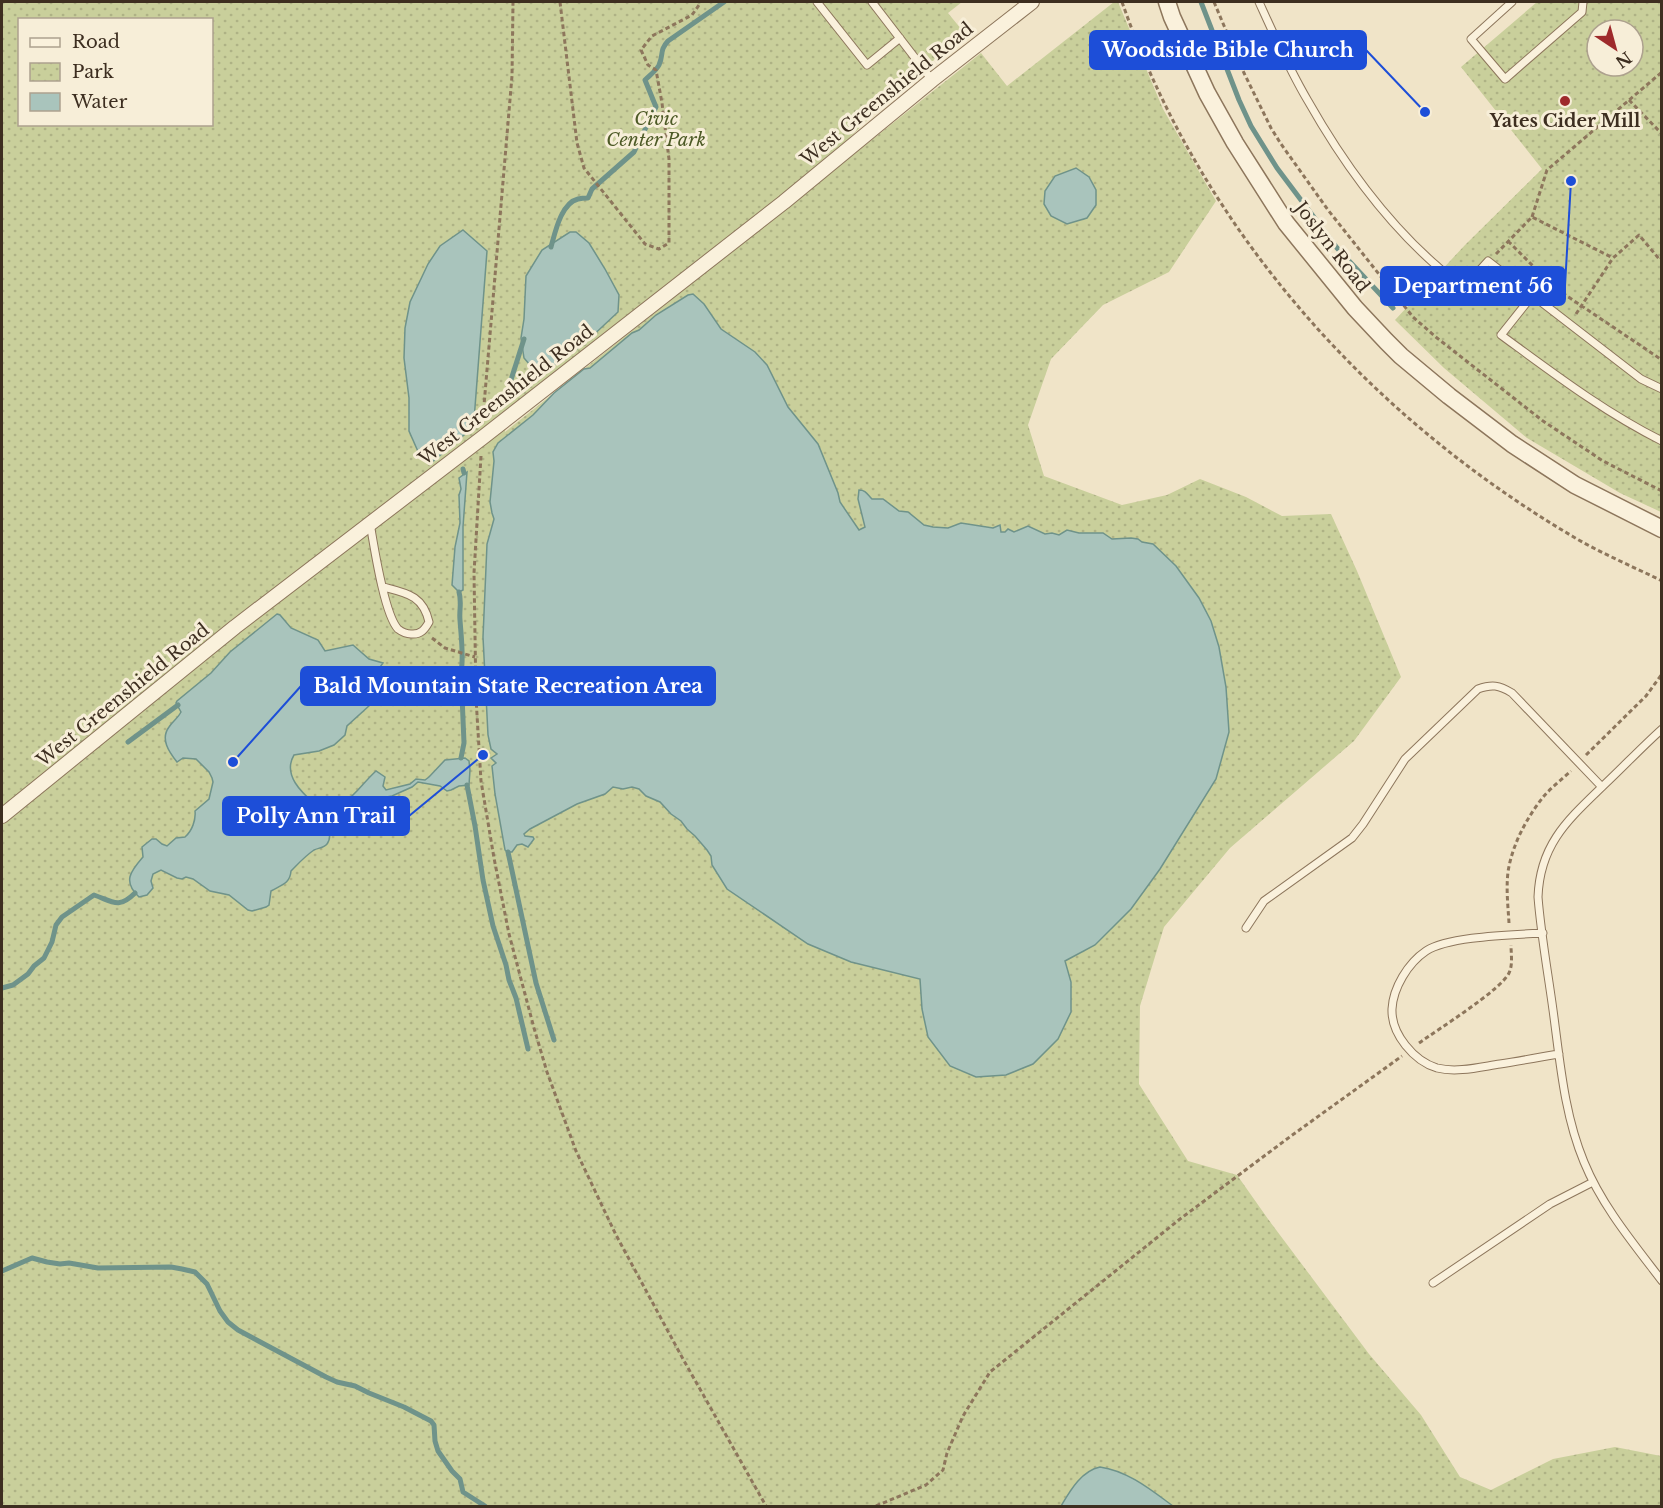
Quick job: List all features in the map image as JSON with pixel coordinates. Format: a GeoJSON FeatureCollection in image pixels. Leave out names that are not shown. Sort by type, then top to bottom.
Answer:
{"type":"FeatureCollection","features":[{"type":"Feature","properties":{"kind":"street","name":"West Greenshield Road"},"geometry":{"type":"LineString","coordinates":[[2,816],[235,627],[784,202],[932,80],[1032,2]]}},
{"type":"Feature","properties":{"kind":"street","name":"Joslyn Road"},"geometry":{"type":"LineString","coordinates":[[1167,2],[1207,93],[1279,213],[1355,308],[1386,342],[1449,396],[1512,444],[1575,485],[1662,529]]}},
{"type":"Feature","properties":{"kind":"lane"},"geometry":{"type":"LineString","coordinates":[[817,2],[867,65],[900,38]]}},
{"type":"Feature","properties":{"kind":"lane"},"geometry":{"type":"LineString","coordinates":[[1259,2],[1306,99],[1330,137],[1380,206],[1408,239],[1454,280],[1469,282]]}},
{"type":"Feature","properties":{"kind":"lane"},"geometry":{"type":"LineString","coordinates":[[1512,2],[1471,39],[1505,79],[1582,12],[1583,2]]}},
{"type":"Feature","properties":{"kind":"lane"},"geometry":{"type":"LineString","coordinates":[[877,3],[932,80]]}},
{"type":"Feature","properties":{"kind":"lane"},"geometry":{"type":"LineString","coordinates":[[1471,298],[1469,282],[1488,261],[1641,379],[1662,389]]}},
{"type":"Feature","properties":{"kind":"lane"},"geometry":{"type":"LineString","coordinates":[[1532,296],[1501,335],[1573,388],[1611,413],[1662,441]]}},
{"type":"Feature","properties":{"kind":"lane"},"geometry":{"type":"LineString","coordinates":[[370,524],[386,602],[397,627],[404,633],[414,634],[424,630],[429,622],[428,614],[417,599],[407,593],[383,587]]}},
{"type":"Feature","properties":{"kind":"lane"},"geometry":{"type":"LineString","coordinates":[[1246,928],[1264,901],[1352,838],[1405,759],[1478,689],[1490,685],[1501,686],[1512,693],[1602,788]]}},
{"type":"Feature","properties":{"kind":"lane"},"geometry":{"type":"LineString","coordinates":[[1661,729],[1565,823],[1549,848],[1543,866],[1539,886],[1539,906],[1564,1092],[1580,1153],[1593,1182],[1618,1223],[1662,1281]]}},
{"type":"Feature","properties":{"kind":"lane"},"geometry":{"type":"LineString","coordinates":[[1543,933],[1458,941],[1439,945],[1426,951],[1413,962],[1401,978],[1392,1010],[1395,1025],[1402,1040],[1422,1061],[1437,1068],[1455,1070],[1559,1054]]}},
{"type":"Feature","properties":{"kind":"lane"},"geometry":{"type":"LineString","coordinates":[[1433,1283],[1550,1204],[1593,1182]]}},
{"type":"Feature","properties":{"kind":"path"},"geometry":{"type":"LineString","coordinates":[[513,2],[512,76],[482,438],[474,573],[476,698],[482,781],[494,858],[509,934],[547,1072],[576,1151],[616,1235],[766,1506]]}},
{"type":"Feature","properties":{"kind":"path"},"geometry":{"type":"LineString","coordinates":[[560,2],[578,143],[584,168],[645,244],[659,249],[669,243],[669,159],[663,103],[656,70],[648,64],[641,50],[652,36],[692,15],[699,5],[698,2]]}},
{"type":"Feature","properties":{"kind":"path"},"geometry":{"type":"LineString","coordinates":[[1214,2],[1244,73],[1281,144],[1328,210],[1413,317],[1543,421],[1602,461],[1662,491]]}},
{"type":"Feature","properties":{"kind":"path"},"geometry":{"type":"LineString","coordinates":[[1488,261],[1532,217],[1547,170],[1662,72]]}},
{"type":"Feature","properties":{"kind":"path"},"geometry":{"type":"LineString","coordinates":[[1629,100],[1662,134]]}},
{"type":"Feature","properties":{"kind":"path"},"geometry":{"type":"LineString","coordinates":[[1532,217],[1613,258]]}},
{"type":"Feature","properties":{"kind":"path"},"geometry":{"type":"LineString","coordinates":[[1569,325],[1613,258],[1639,235],[1660,260],[1662,258]]}},
{"type":"Feature","properties":{"kind":"path"},"geometry":{"type":"LineString","coordinates":[[1508,241],[1561,292],[1662,360]]}},
{"type":"Feature","properties":{"kind":"path"},"geometry":{"type":"LineString","coordinates":[[424,630],[445,648],[475,657]]}},
{"type":"Feature","properties":{"kind":"path"},"geometry":{"type":"LineString","coordinates":[[1587,754],[1646,696],[1662,674]]}},
{"type":"Feature","properties":{"kind":"path"},"geometry":{"type":"LineString","coordinates":[[1509,921],[1507,893],[1509,871],[1520,836],[1544,796],[1570,772]]}},
{"type":"Feature","properties":{"kind":"path"},"geometry":{"type":"LineString","coordinates":[[1419,1043],[1499,986],[1509,973],[1512,962],[1511,947]]}},
{"type":"Feature","properties":{"kind":"path"},"geometry":{"type":"LineString","coordinates":[[876,1506],[926,1485],[944,1470],[947,1453],[963,1416],[990,1372],[1180,1219],[1401,1056]]}},
{"type":"Feature","properties":{"kind":"green space","name":"Civic Center Park"},"geometry":{"type":"Polygon","coordinates":[[[2,2],[962,2],[948,13],[966,35],[906,82],[831,156],[507,409],[505,432],[981,53],[1007,86],[1114,2],[1118,2],[1163,109],[1216,201],[1169,272],[1103,305],[1051,359],[1028,425],[1044,476],[1122,505],[1167,495],[1200,479],[1246,497],[1282,516],[1331,514],[1401,677],[1354,741],[1230,848],[1164,927],[1140,1006],[1139,1084],[1188,1161],[1237,1175],[1369,1354],[1421,1415],[1460,1477],[1491,1490],[1553,1459],[1615,1447],[1661,1456],[1661,1506],[2,1506],[2,2]]]}},
{"type":"Feature","properties":{"kind":"green space"},"geometry":{"type":"Polygon","coordinates":[[[1537,2],[1661,2],[1661,512],[1620,493],[1527,438],[1444,368],[1395,320],[1465,245],[1542,169],[1461,67],[1537,2]]]}},
{"type":"Feature","properties":{"kind":"water"},"geometry":{"type":"Polygon","coordinates":[[[1076,168],[1089,177],[1096,190],[1096,205],[1087,218],[1067,224],[1051,216],[1044,204],[1045,191],[1055,176],[1076,168]]]}},
{"type":"Feature","properties":{"kind":"water"},"geometry":{"type":"Polygon","coordinates":[[[463,230],[487,251],[474,420],[471,429],[432,462],[420,456],[409,431],[409,398],[404,358],[405,328],[410,302],[428,264],[440,246],[463,230]]]}},
{"type":"Feature","properties":{"kind":"water"},"geometry":{"type":"Polygon","coordinates":[[[570,232],[576,232],[589,243],[605,269],[619,295],[618,312],[586,342],[557,364],[541,367],[530,365],[524,358],[521,338],[526,276],[542,250],[570,232]]]}},
{"type":"Feature","properties":{"kind":"water"},"geometry":{"type":"Polygon","coordinates":[[[693,294],[704,304],[721,329],[755,352],[767,365],[788,407],[818,444],[840,502],[859,530],[865,527],[858,499],[859,490],[872,499],[883,499],[899,511],[908,512],[924,525],[933,527],[948,528],[961,523],[993,528],[1000,525],[1001,532],[1008,529],[1014,532],[1028,526],[1045,534],[1059,535],[1067,530],[1079,533],[1103,533],[1112,539],[1138,539],[1153,544],[1176,566],[1199,598],[1211,621],[1219,647],[1226,687],[1229,732],[1216,779],[1160,869],[1131,909],[1095,945],[1065,961],[1071,982],[1071,1012],[1058,1039],[1033,1064],[1006,1075],[976,1077],[950,1066],[928,1037],[922,1009],[920,979],[851,962],[808,944],[727,889],[712,865],[711,856],[695,836],[660,802],[646,796],[639,789],[613,787],[605,794],[577,804],[530,829],[524,834],[534,839],[528,847],[522,844],[517,845],[512,852],[505,850],[492,766],[496,763],[491,758],[497,754],[491,749],[488,735],[483,637],[487,544],[494,519],[490,502],[493,452],[498,443],[584,369],[590,368],[656,315],[693,294]]]}},
{"type":"Feature","properties":{"kind":"water"},"geometry":{"type":"Polygon","coordinates":[[[467,472],[463,527],[463,590],[459,592],[452,585],[455,547],[460,523],[459,478],[467,472]]]}},
{"type":"Feature","properties":{"kind":"water"},"geometry":{"type":"Polygon","coordinates":[[[277,614],[291,628],[318,640],[325,651],[353,645],[369,659],[383,663],[368,684],[365,694],[371,704],[347,726],[345,735],[334,745],[319,751],[294,755],[291,763],[293,778],[302,792],[320,809],[330,808],[345,801],[376,771],[385,777],[383,786],[386,790],[410,784],[416,779],[425,780],[445,760],[465,758],[469,761],[469,785],[447,791],[440,786],[418,782],[392,796],[357,806],[352,805],[332,816],[326,820],[330,835],[327,844],[308,855],[291,871],[287,881],[271,891],[269,905],[266,907],[248,910],[229,895],[210,891],[193,879],[177,878],[161,870],[153,874],[151,881],[153,888],[147,895],[139,897],[131,886],[130,876],[143,857],[142,847],[152,839],[167,846],[176,838],[185,837],[193,825],[195,811],[209,799],[213,782],[209,772],[196,759],[183,758],[177,762],[169,750],[165,741],[166,732],[181,712],[176,703],[211,673],[230,652],[277,614]]]}},
{"type":"Feature","properties":{"kind":"water"},"geometry":{"type":"Polygon","coordinates":[[[1100,1467],[1130,1477],[1173,1506],[1061,1506],[1082,1477],[1100,1467]]]}},
{"type":"Feature","properties":{"kind":"waterway"},"geometry":{"type":"LineString","coordinates":[[551,247],[567,206],[578,199],[588,198],[592,189],[634,152],[656,107],[645,80],[659,65],[665,44],[724,2]]}},
{"type":"Feature","properties":{"kind":"waterway"},"geometry":{"type":"LineString","coordinates":[[1201,2],[1239,100],[1251,126],[1277,168],[1337,248],[1393,308]]}},
{"type":"Feature","properties":{"kind":"waterway"},"geometry":{"type":"LineString","coordinates":[[503,405],[524,339]]}},
{"type":"Feature","properties":{"kind":"waterway"},"geometry":{"type":"LineString","coordinates":[[463,469],[464,473]]}},
{"type":"Feature","properties":{"kind":"waterway"},"geometry":{"type":"LineString","coordinates":[[459,592],[464,743],[461,758]]}},
{"type":"Feature","properties":{"kind":"waterway"},"geometry":{"type":"LineString","coordinates":[[128,742],[178,705]]}},
{"type":"Feature","properties":{"kind":"waterway"},"geometry":{"type":"LineString","coordinates":[[467,785],[493,926],[516,998],[528,1049]]}},
{"type":"Feature","properties":{"kind":"waterway"},"geometry":{"type":"LineString","coordinates":[[508,852],[536,983],[554,1040]]}},
{"type":"Feature","properties":{"kind":"waterway"},"geometry":{"type":"LineString","coordinates":[[2,988],[13,985],[44,958],[52,942],[56,925],[62,917],[94,895],[119,903],[135,893]]}},
{"type":"Feature","properties":{"kind":"waterway"},"geometry":{"type":"LineString","coordinates":[[2,1271],[32,1258],[98,1268],[171,1267],[195,1272],[207,1284],[228,1322],[238,1330],[326,1377],[355,1386],[431,1421],[434,1425],[438,1451],[460,1479],[463,1492],[485,1506]]}},
{"type":"Feature","properties":{"kind":"place","name":"Yates Cider Mill"},"geometry":{"type":"Point","coordinates":[1565,101]}},
{"type":"Feature","properties":{"kind":"place","name":"Woodside Bible Church"},"geometry":{"type":"Point","coordinates":[1425,112]}},
{"type":"Feature","properties":{"kind":"place","name":"Department 56"},"geometry":{"type":"Point","coordinates":[1571,181]}},
{"type":"Feature","properties":{"kind":"place","name":"Polly Ann Trail"},"geometry":{"type":"Point","coordinates":[483,755]}},
{"type":"Feature","properties":{"kind":"place","name":"Bald Mountain State Recreation Area"},"geometry":{"type":"Point","coordinates":[233,762]}}]}
